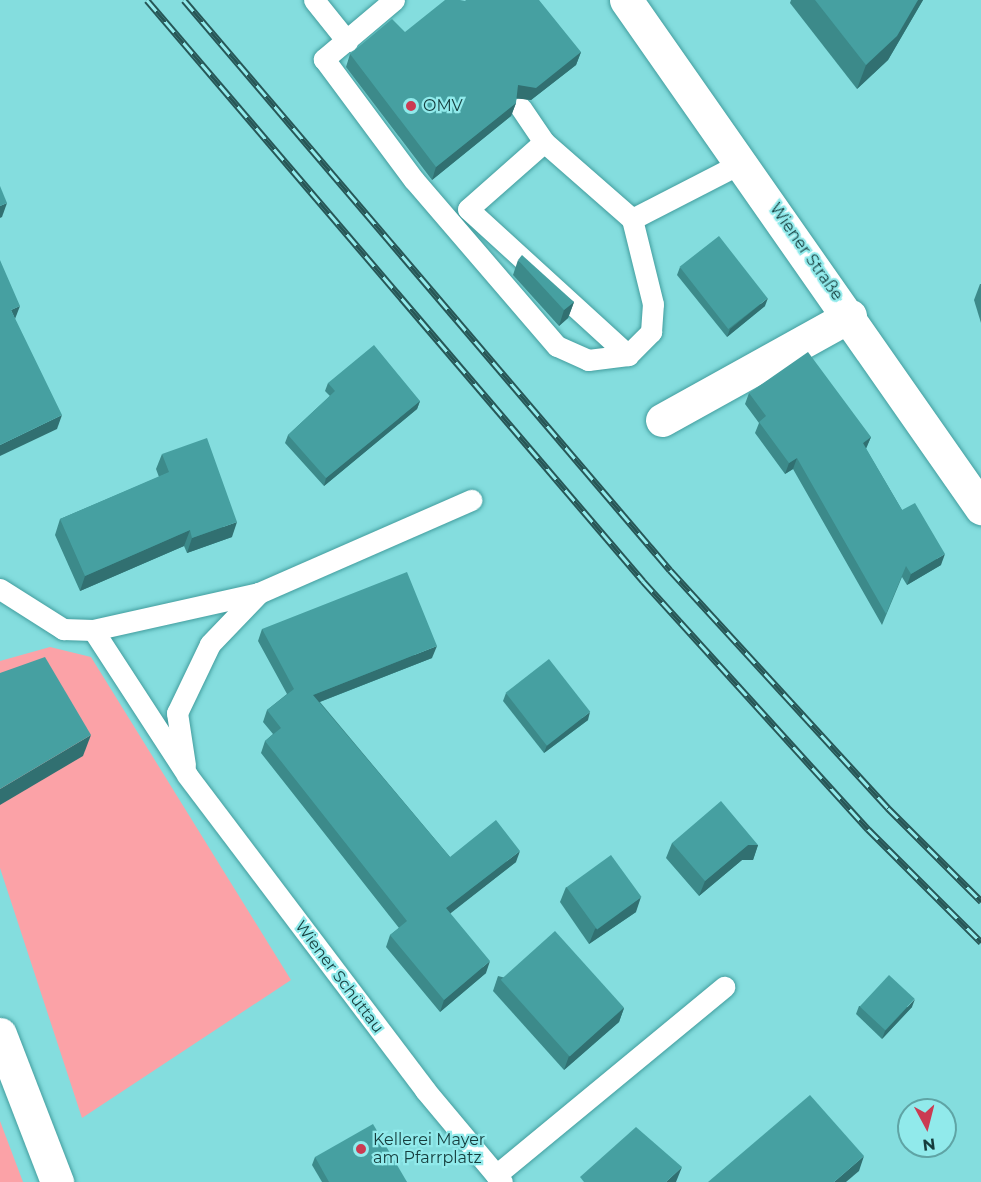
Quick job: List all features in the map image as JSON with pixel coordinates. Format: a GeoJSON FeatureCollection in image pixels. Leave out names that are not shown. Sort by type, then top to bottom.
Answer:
{"type":"FeatureCollection","features":[{"type":"Feature","properties":{"kind":"main road","name":"Wiener Straße"},"geometry":{"type":"LineString","coordinates":[[626,0],[743,162],[981,508]]}},
{"type":"Feature","properties":{"kind":"main road"},"geometry":{"type":"LineString","coordinates":[[662,420],[850,316]]}},
{"type":"Feature","properties":{"kind":"main road"},"geometry":{"type":"LineString","coordinates":[[0,1034],[57,1182]]}},
{"type":"Feature","properties":{"kind":"lane"},"geometry":{"type":"LineString","coordinates":[[314,0],[347,40]]}},
{"type":"Feature","properties":{"kind":"lane"},"geometry":{"type":"LineString","coordinates":[[394,0],[324,59],[472,251],[557,346],[588,360],[628,355],[651,332],[653,304],[632,219],[544,142],[521,108]]}},
{"type":"Feature","properties":{"kind":"lane"},"geometry":{"type":"LineString","coordinates":[[544,142],[468,209],[628,355]]}},
{"type":"Feature","properties":{"kind":"lane"},"geometry":{"type":"LineString","coordinates":[[632,219],[743,162]]}},
{"type":"Feature","properties":{"kind":"lane","name":"Wiener Schüttau"},"geometry":{"type":"LineString","coordinates":[[0,589],[63,628],[93,630],[259,593],[471,500]]}},
{"type":"Feature","properties":{"kind":"lane","name":"Wiener Schüttau"},"geometry":{"type":"LineString","coordinates":[[187,775],[177,713],[210,644],[259,593]]}},
{"type":"Feature","properties":{"kind":"lane","name":"Wiener Schüttau"},"geometry":{"type":"LineString","coordinates":[[93,630],[187,775],[499,1179],[724,987]]}},
{"type":"Feature","properties":{"kind":"shaded area"},"geometry":{"type":"Polygon","coordinates":[[[50,647],[91,657],[291,980],[82,1118],[0,868],[0,661],[50,647]]]}},
{"type":"Feature","properties":{"kind":"shaded area"},"geometry":{"type":"Polygon","coordinates":[[[0,1121],[23,1182],[0,1182],[0,1121]]]}},
{"type":"Feature","properties":{"kind":"building","name":"OMV"},"geometry":{"type":"Polygon","coordinates":[[[445,0],[539,0],[581,52],[536,88],[518,85],[516,103],[436,167],[350,54],[392,19],[405,32],[445,0]]]}},
{"type":"Feature","properties":{"kind":"building"},"geometry":{"type":"Polygon","coordinates":[[[815,0],[918,0],[897,36],[866,65],[815,0]]]}},
{"type":"Feature","properties":{"kind":"building"},"geometry":{"type":"Polygon","coordinates":[[[0,186],[7,203],[0,206],[0,186]]]}},
{"type":"Feature","properties":{"kind":"building"},"geometry":{"type":"Polygon","coordinates":[[[719,236],[768,298],[728,329],[680,267],[719,236]]]}},
{"type":"Feature","properties":{"kind":"building"},"geometry":{"type":"Polygon","coordinates":[[[522,255],[574,302],[564,310],[518,260],[522,255]]]}},
{"type":"Feature","properties":{"kind":"building"},"geometry":{"type":"Polygon","coordinates":[[[0,260],[20,306],[11,310],[62,415],[0,445],[0,260]]]}},
{"type":"Feature","properties":{"kind":"building"},"geometry":{"type":"Polygon","coordinates":[[[374,345],[420,401],[326,478],[288,435],[335,391],[328,383],[374,345]]]}},
{"type":"Feature","properties":{"kind":"building"},"geometry":{"type":"Polygon","coordinates":[[[808,352],[871,437],[863,443],[902,510],[915,503],[945,554],[911,574],[906,566],[886,614],[797,458],[789,463],[759,422],[766,416],[749,393],[808,352]]]}},
{"type":"Feature","properties":{"kind":"building"},"geometry":{"type":"Polygon","coordinates":[[[207,438],[237,522],[192,538],[190,530],[85,576],[60,519],[169,472],[162,454],[207,438]]]}},
{"type":"Feature","properties":{"kind":"building"},"geometry":{"type":"Polygon","coordinates":[[[407,572],[437,646],[313,695],[450,857],[496,820],[520,851],[446,908],[490,961],[444,1000],[390,935],[407,921],[265,741],[281,728],[267,710],[294,689],[262,629],[407,572]]]}},
{"type":"Feature","properties":{"kind":"building"},"geometry":{"type":"Polygon","coordinates":[[[45,657],[91,735],[0,789],[0,673],[45,657]]]}},
{"type":"Feature","properties":{"kind":"building"},"geometry":{"type":"Polygon","coordinates":[[[549,659],[590,712],[547,746],[506,693],[549,659]]]}},
{"type":"Feature","properties":{"kind":"building"},"geometry":{"type":"Polygon","coordinates":[[[721,801],[758,845],[748,845],[705,881],[672,843],[721,801]]]}},
{"type":"Feature","properties":{"kind":"building"},"geometry":{"type":"Polygon","coordinates":[[[611,855],[642,897],[597,929],[567,887],[611,855]]]}},
{"type":"Feature","properties":{"kind":"building"},"geometry":{"type":"Polygon","coordinates":[[[555,931],[624,1008],[570,1056],[501,980],[555,931]]]}},
{"type":"Feature","properties":{"kind":"building"},"geometry":{"type":"Polygon","coordinates":[[[889,975],[915,999],[885,1030],[860,1006],[889,975]]]}},
{"type":"Feature","properties":{"kind":"building"},"geometry":{"type":"Polygon","coordinates":[[[810,1095],[864,1156],[834,1182],[708,1182],[810,1095]]]}},
{"type":"Feature","properties":{"kind":"building","name":"Kellerei Mayer am Pfarrplatz"},"geometry":{"type":"Polygon","coordinates":[[[373,1124],[407,1182],[329,1182],[315,1157],[373,1124]]]}},
{"type":"Feature","properties":{"kind":"building"},"geometry":{"type":"Polygon","coordinates":[[[636,1127],[682,1167],[666,1182],[584,1182],[580,1177],[636,1127]]]}},
{"type":"Feature","properties":{"kind":"railway"},"geometry":{"type":"LineString","coordinates":[[147,0],[643,581],[868,829],[981,942]]}},
{"type":"Feature","properties":{"kind":"railway"},"geometry":{"type":"LineString","coordinates":[[184,0],[670,570],[888,808],[981,901]]}},
{"type":"Feature","properties":{"kind":"place","name":"OMV"},"geometry":{"type":"Point","coordinates":[411,106]}},
{"type":"Feature","properties":{"kind":"place","name":"Kellerei Mayer am Pfarrplatz"},"geometry":{"type":"Point","coordinates":[361,1149]}}]}
